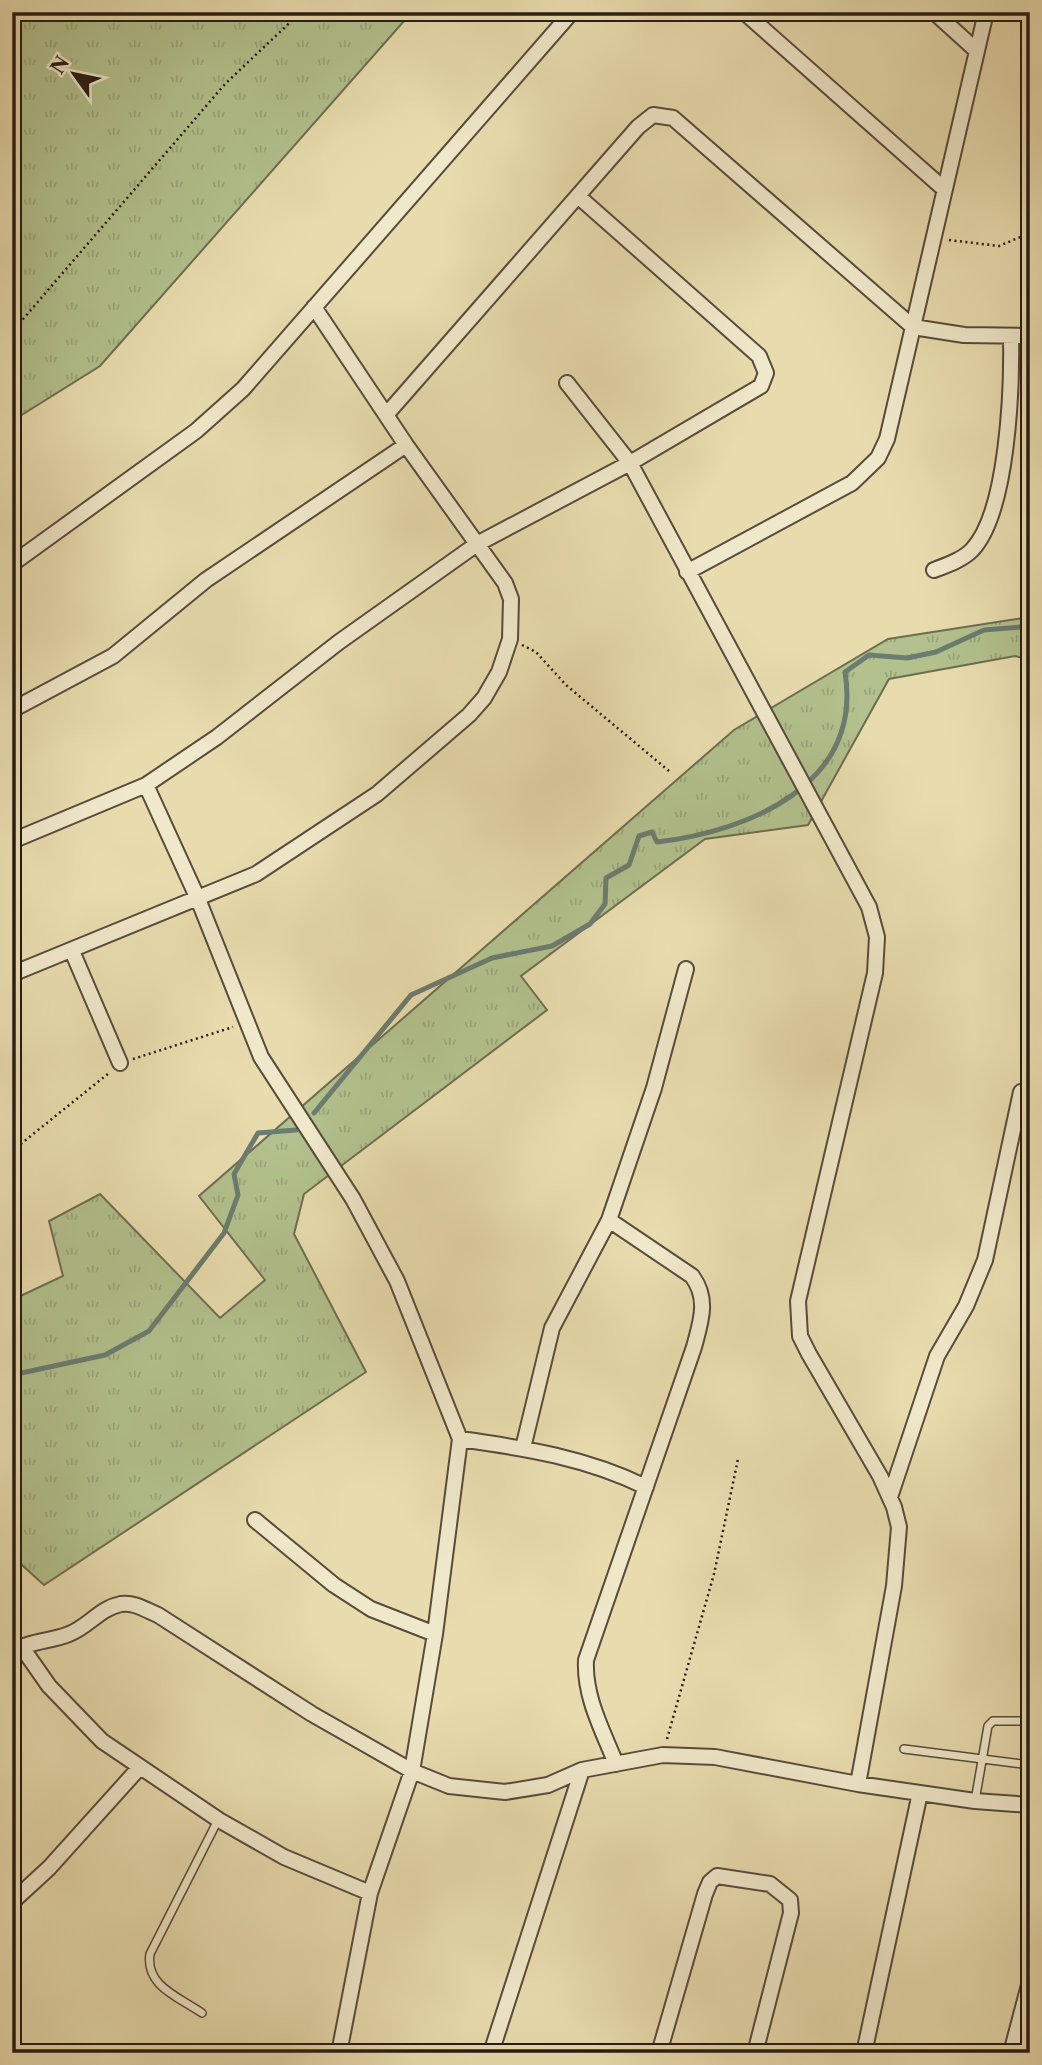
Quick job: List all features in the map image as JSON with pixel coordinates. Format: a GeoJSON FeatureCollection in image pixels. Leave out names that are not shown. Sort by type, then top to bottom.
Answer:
{"type":"FeatureCollection","features":[{"type":"Feature","properties":{"kind":"street"},"geometry":{"type":"LineString","coordinates":[[12,564],[218,414],[572,12]]}},
{"type":"Feature","properties":{"kind":"street"},"geometry":{"type":"LineString","coordinates":[[744,12],[944,189]]}},
{"type":"Feature","properties":{"kind":"street"},"geometry":{"type":"LineString","coordinates":[[934,12],[977,51]]}},
{"type":"Feature","properties":{"kind":"street"},"geometry":{"type":"LineString","coordinates":[[687,572],[829,497],[867,471],[887,439],[986,12]]}},
{"type":"Feature","properties":{"kind":"street"},"geometry":{"type":"LineString","coordinates":[[386,415],[645,121],[653,116],[673,118],[913,327],[964,335],[1030,337]]}},
{"type":"Feature","properties":{"kind":"street"},"geometry":{"type":"LineString","coordinates":[[12,841],[146,785],[217,737],[339,642],[477,544],[631,463],[761,386],[766,373],[759,356],[579,197]]}},
{"type":"Feature","properties":{"kind":"street"},"geometry":{"type":"LineString","coordinates":[[12,974],[256,874],[377,794],[469,715],[484,698],[499,672],[510,639],[511,599],[505,583],[406,444],[314,307]]}},
{"type":"Feature","properties":{"kind":"street"},"geometry":{"type":"LineString","coordinates":[[934,570],[973,549],[991,516],[1011,412],[1011,337]]}},
{"type":"Feature","properties":{"kind":"street"},"geometry":{"type":"LineString","coordinates":[[567,383],[631,463],[810,802],[869,907],[875,925],[877,953],[869,1002],[798,1301],[800,1336],[890,1497],[899,1527],[898,1556],[858,1784]]}},
{"type":"Feature","properties":{"kind":"street"},"geometry":{"type":"LineString","coordinates":[[12,710],[113,656],[206,580],[406,444]]}},
{"type":"Feature","properties":{"kind":"street"},"geometry":{"type":"LineString","coordinates":[[146,785],[198,899],[261,1056],[353,1199],[397,1281],[460,1439],[435,1634],[412,1771],[370,1893],[339,2053]]}},
{"type":"Feature","properties":{"kind":"street"},"geometry":{"type":"LineString","coordinates":[[72,951],[120,1063]]}},
{"type":"Feature","properties":{"kind":"street"},"geometry":{"type":"LineString","coordinates":[[523,1448],[552,1328],[609,1220],[654,1088],[687,969]]}},
{"type":"Feature","properties":{"kind":"street"},"geometry":{"type":"LineString","coordinates":[[890,1497],[937,1356],[971,1296],[985,1260],[1021,1092]]}},
{"type":"Feature","properties":{"kind":"street"},"geometry":{"type":"LineString","coordinates":[[609,1220],[692,1276],[702,1289],[701,1321],[694,1347],[586,1660],[585,1679],[590,1699],[616,1765]]}},
{"type":"Feature","properties":{"kind":"street"},"geometry":{"type":"LineString","coordinates":[[460,1439],[523,1448],[598,1466],[646,1487]]}},
{"type":"Feature","properties":{"kind":"street"},"geometry":{"type":"LineString","coordinates":[[256,1520],[344,1591],[372,1609],[435,1634]]}},
{"type":"Feature","properties":{"kind":"street"},"geometry":{"type":"LineString","coordinates":[[370,1893],[285,1857],[219,1819],[102,1741],[76,1716],[17,1649],[71,1634],[109,1607],[124,1603],[135,1605],[158,1615],[280,1694],[412,1771],[449,1787],[505,1792],[548,1785],[582,1770],[663,1755],[715,1757],[858,1784],[975,1801],[1030,1805]]}},
{"type":"Feature","properties":{"kind":"street"},"geometry":{"type":"LineString","coordinates":[[12,1902],[49,1868],[140,1767]]}},
{"type":"Feature","properties":{"kind":"street"},"geometry":{"type":"LineString","coordinates":[[491,2053],[582,1770]]}},
{"type":"Feature","properties":{"kind":"street"},"geometry":{"type":"LineString","coordinates":[[864,2053],[920,1793]]}},
{"type":"Feature","properties":{"kind":"street"},"geometry":{"type":"LineString","coordinates":[[659,2053],[705,1894],[710,1882],[718,1876],[770,1884],[790,1900],[791,1913],[755,2053]]}},
{"type":"Feature","properties":{"kind":"street"},"geometry":{"type":"LineString","coordinates":[[1011,2053],[1030,1981]]}},
{"type":"Feature","properties":{"kind":"lane"},"geometry":{"type":"LineString","coordinates":[[975,1801],[981,1757],[990,1722],[1030,1721]]}},
{"type":"Feature","properties":{"kind":"lane"},"geometry":{"type":"LineString","coordinates":[[904,1749],[1030,1765]]}},
{"type":"Feature","properties":{"kind":"lane"},"geometry":{"type":"LineString","coordinates":[[202,2013],[154,1980],[148,1969],[150,1954],[219,1819]]}},
{"type":"Feature","properties":{"kind":"path"},"geometry":{"type":"LineString","coordinates":[[12,332],[225,84],[301,12]]}},
{"type":"Feature","properties":{"kind":"path"},"geometry":{"type":"LineString","coordinates":[[933,238],[999,246],[1030,233]]}},
{"type":"Feature","properties":{"kind":"path"},"geometry":{"type":"LineString","coordinates":[[510,639],[536,652],[566,685],[670,771]]}},
{"type":"Feature","properties":{"kind":"path"},"geometry":{"type":"LineString","coordinates":[[663,1755],[714,1574],[738,1459]]}},
{"type":"Feature","properties":{"kind":"green space"},"geometry":{"type":"Polygon","coordinates":[[[12,12],[412,12],[100,366],[12,421],[12,12]]]}},
{"type":"Feature","properties":{"kind":"green space"},"geometry":{"type":"Polygon","coordinates":[[[1030,617],[1030,660],[1015,656],[889,679],[808,825],[705,839],[521,976],[547,1010],[304,1194],[294,1234],[366,1372],[44,1585],[12,1556],[12,1300],[63,1276],[49,1221],[100,1194],[220,1318],[265,1280],[199,1196],[734,730],[888,639],[1030,617]]]}},
{"type":"Feature","properties":{"kind":"waterway"},"geometry":{"type":"LineString","coordinates":[[314,1113],[411,995],[492,958],[552,946],[590,924],[605,904],[606,878],[629,865],[639,836],[652,832],[657,842],[728,827],[762,813],[793,795],[818,772],[836,744],[846,711],[845,672],[869,655],[907,658],[936,652],[984,630],[1020,627],[1030,633]]}},
{"type":"Feature","properties":{"kind":"waterway"},"geometry":{"type":"LineString","coordinates":[[12,1375],[105,1355],[149,1331],[224,1233],[238,1195],[234,1174],[258,1133],[296,1130]]}}]}
